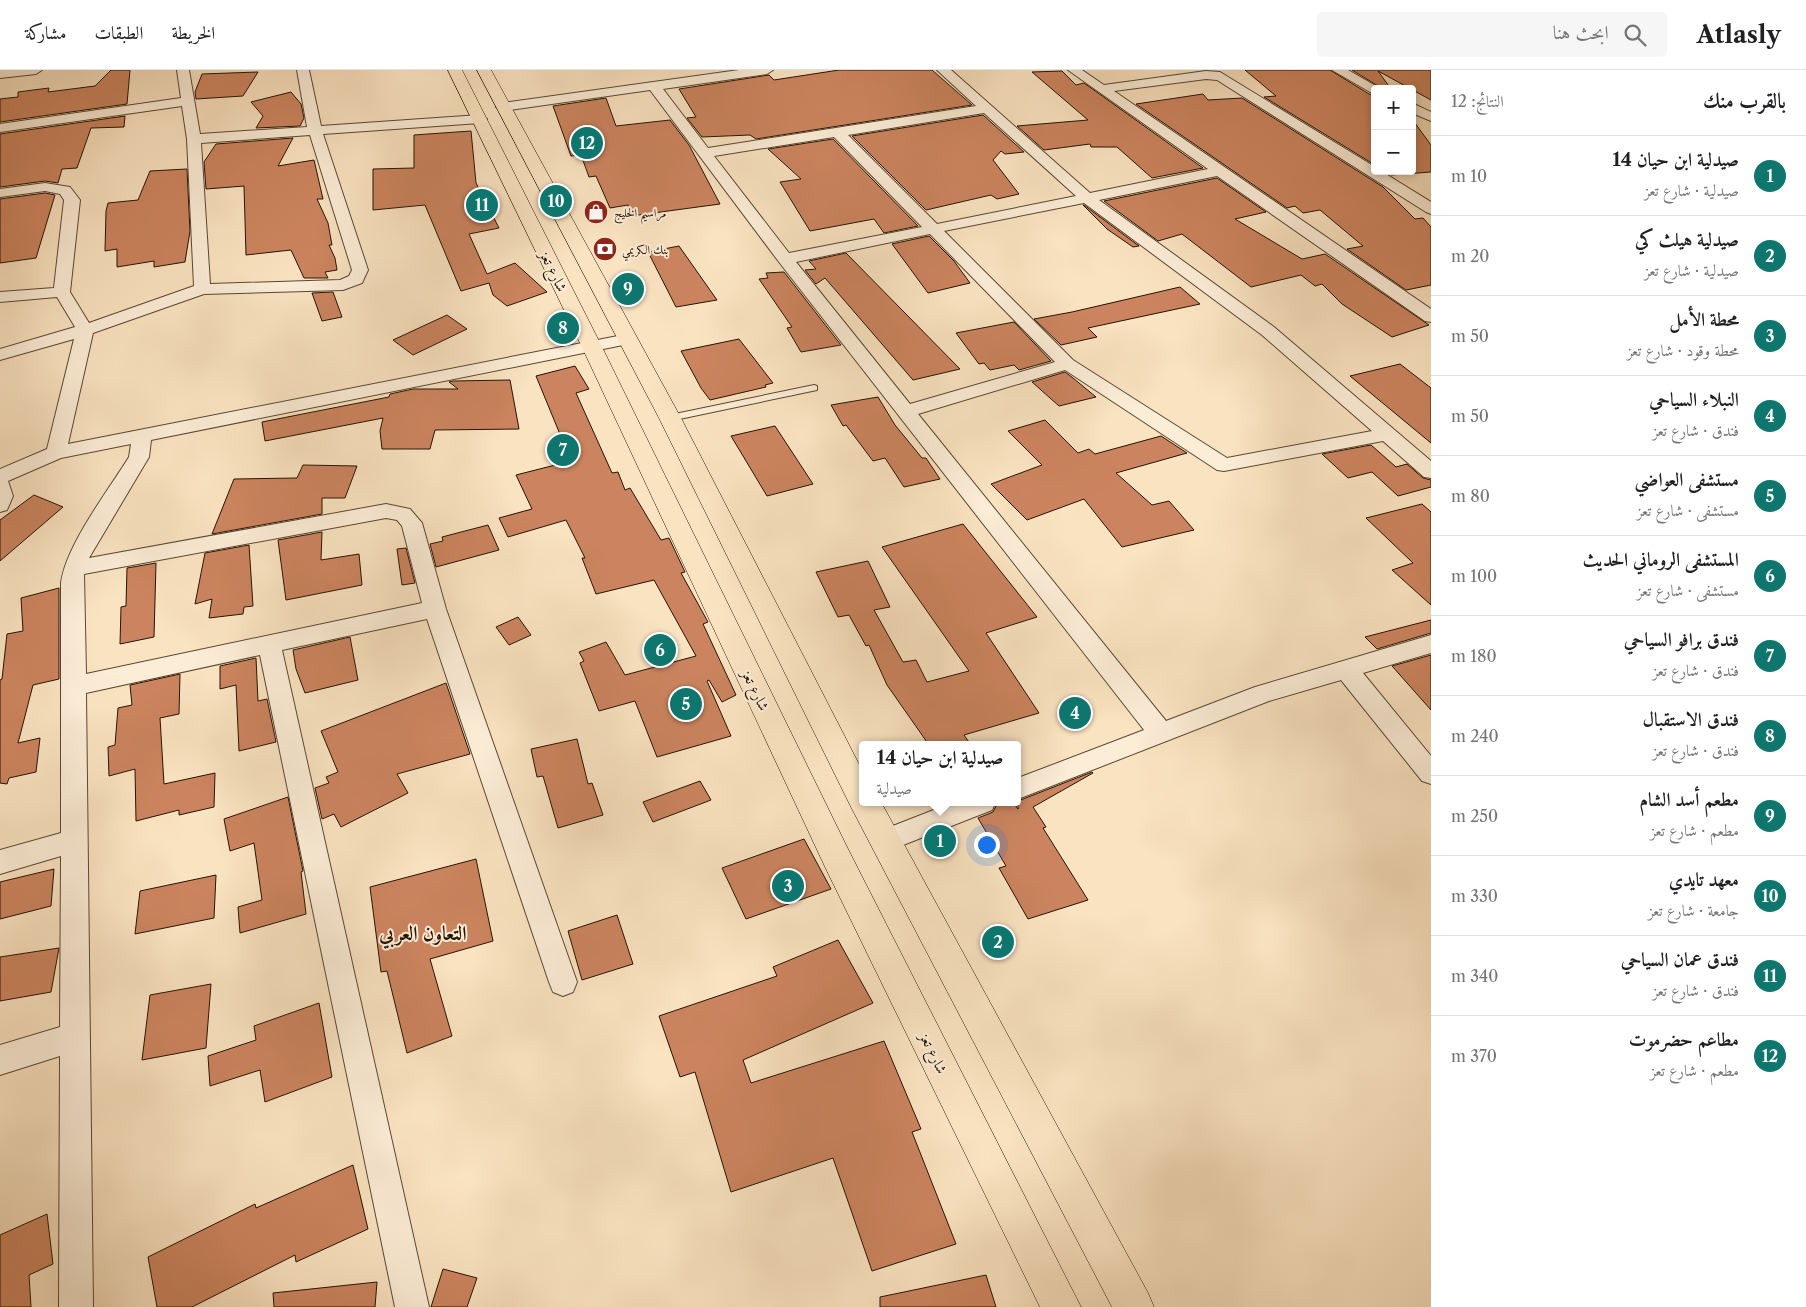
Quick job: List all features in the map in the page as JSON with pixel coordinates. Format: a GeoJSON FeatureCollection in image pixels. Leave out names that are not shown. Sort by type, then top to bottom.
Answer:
{"type":"FeatureCollection","features":[{"type":"Feature","properties":{"kind":"highway","name":"شارع تعز"},"geometry":{"type":"LineString","coordinates":[[455,70],[492,113],[628,339],[670,418],[859,792]]}},
{"type":"Feature","properties":{"kind":"highway","name":"شارع تعز"},"geometry":{"type":"LineString","coordinates":[[484,70],[492,113],[591,345],[838,859],[1061,1307]]}},
{"type":"Feature","properties":{"kind":"highway"},"geometry":{"type":"LineString","coordinates":[[867,806],[1134,1307]]}},
{"type":"Feature","properties":{"kind":"street"},"geometry":{"type":"LineString","coordinates":[[0,74],[36,70]]}},
{"type":"Feature","properties":{"kind":"street"},"geometry":{"type":"LineString","coordinates":[[183,70],[194,139],[202,288]]}},
{"type":"Feature","properties":{"kind":"street"},"geometry":{"type":"LineString","coordinates":[[0,355],[85,330],[202,288],[343,285],[356,279],[360,270],[315,130],[303,70]]}},
{"type":"Feature","properties":{"kind":"street"},"geometry":{"type":"LineString","coordinates":[[194,139],[315,130],[492,113],[654,86],[767,70]]}},
{"type":"Feature","properties":{"kind":"street"},"geometry":{"type":"LineString","coordinates":[[943,70],[1086,198],[1268,331],[1431,472]]}},
{"type":"Feature","properties":{"kind":"street"},"geometry":{"type":"LineString","coordinates":[[1074,70],[1428,312]]}},
{"type":"Feature","properties":{"kind":"street"},"geometry":{"type":"LineString","coordinates":[[1338,70],[1371,87]]}},
{"type":"Feature","properties":{"kind":"street"},"geometry":{"type":"LineString","coordinates":[[1102,89],[1206,75],[1220,76],[1431,209]]}},
{"type":"Feature","properties":{"kind":"street"},"geometry":{"type":"LineString","coordinates":[[654,86],[785,259],[1161,734]]}},
{"type":"Feature","properties":{"kind":"street"},"geometry":{"type":"LineString","coordinates":[[0,128],[188,101]]}},
{"type":"Feature","properties":{"kind":"street"},"geometry":{"type":"LineString","coordinates":[[704,153],[986,109]]}},
{"type":"Feature","properties":{"kind":"street"},"geometry":{"type":"LineString","coordinates":[[1416,109],[1431,117]]}},
{"type":"Feature","properties":{"kind":"street"},"geometry":{"type":"LineString","coordinates":[[837,132],[1067,364],[1224,465],[1387,434]]}},
{"type":"Feature","properties":{"kind":"street"},"geometry":{"type":"LineString","coordinates":[[785,259],[1220,171]]}},
{"type":"Feature","properties":{"kind":"street"},"geometry":{"type":"LineString","coordinates":[[0,193],[44,187],[65,190],[72,200],[62,292],[85,330],[56,452]]}},
{"type":"Feature","properties":{"kind":"street"},"geometry":{"type":"LineString","coordinates":[[0,297],[62,292]]}},
{"type":"Feature","properties":{"kind":"street"},"geometry":{"type":"LineString","coordinates":[[0,477],[56,452],[628,339]]}},
{"type":"Feature","properties":{"kind":"street"},"geometry":{"type":"LineString","coordinates":[[906,411],[1067,364]]}},
{"type":"Feature","properties":{"kind":"street"},"geometry":{"type":"LineString","coordinates":[[76,1307],[75,841],[72,582],[74,568],[81,552],[135,465],[141,449],[141,435]]}},
{"type":"Feature","properties":{"kind":"street"},"geometry":{"type":"LineString","coordinates":[[0,484],[3,496],[0,505]]}},
{"type":"Feature","properties":{"kind":"street"},"geometry":{"type":"LineString","coordinates":[[74,568],[386,511],[403,514],[412,523],[435,609],[563,982]]}},
{"type":"Feature","properties":{"kind":"street"},"geometry":{"type":"LineString","coordinates":[[74,686],[435,609]]}},
{"type":"Feature","properties":{"kind":"street"},"geometry":{"type":"LineString","coordinates":[[269,644],[412,1307]]}},
{"type":"Feature","properties":{"kind":"street"},"geometry":{"type":"LineString","coordinates":[[1021,788],[1263,694],[1431,644]]}},
{"type":"Feature","properties":{"kind":"street"},"geometry":{"type":"LineString","coordinates":[[1346,669],[1431,774]]}},
{"type":"Feature","properties":{"kind":"street"},"geometry":{"type":"LineString","coordinates":[[884,841],[974,806]]}},
{"type":"Feature","properties":{"kind":"street"},"geometry":{"type":"LineString","coordinates":[[0,862],[75,841]]}},
{"type":"Feature","properties":{"kind":"street"},"geometry":{"type":"LineString","coordinates":[[0,1060],[74,1037]]}},
{"type":"Feature","properties":{"kind":"lane"},"geometry":{"type":"LineString","coordinates":[[670,418],[814,388]]}},
{"type":"Feature","properties":{"kind":"building"},"geometry":{"type":"Polygon","coordinates":[[[111,70],[130,70],[127,104],[0,122],[0,99],[18,97],[18,92],[49,88],[48,92],[95,86],[111,70]]]}},
{"type":"Feature","properties":{"kind":"building"},"geometry":{"type":"Polygon","coordinates":[[[839,70],[932,70],[972,105],[756,139],[750,135],[702,137],[687,118],[696,117],[679,89],[769,75],[774,80],[839,70]]]}},
{"type":"Feature","properties":{"kind":"building"},"geometry":{"type":"Polygon","coordinates":[[[1245,70],[1330,70],[1371,94],[1371,163],[1264,97],[1276,96],[1245,70]]]}},
{"type":"Feature","properties":{"kind":"building"},"geometry":{"type":"Polygon","coordinates":[[[1352,70],[1431,70],[1431,100],[1416,92],[1416,85],[1404,85],[1378,71],[1388,85],[1376,85],[1352,70]]]}},
{"type":"Feature","properties":{"kind":"building"},"geometry":{"type":"Polygon","coordinates":[[[1062,71],[1076,85],[1084,83],[1203,168],[1152,178],[1117,147],[1091,147],[1090,144],[1044,150],[1017,126],[1088,120],[1032,72],[1062,71]]]}},
{"type":"Feature","properties":{"kind":"building"},"geometry":{"type":"Polygon","coordinates":[[[258,72],[243,96],[196,99],[195,92],[202,74],[258,72]]]}},
{"type":"Feature","properties":{"kind":"building"},"geometry":{"type":"Polygon","coordinates":[[[291,92],[301,104],[304,118],[300,126],[256,128],[263,116],[251,102],[291,92]]]}},
{"type":"Feature","properties":{"kind":"building"},"geometry":{"type":"Polygon","coordinates":[[[1203,94],[1208,100],[1242,98],[1383,187],[1415,219],[1423,218],[1431,227],[1431,285],[1406,290],[1347,249],[1363,246],[1320,210],[1303,213],[1295,206],[1287,208],[1136,104],[1203,94]]]}},
{"type":"Feature","properties":{"kind":"building"},"geometry":{"type":"Polygon","coordinates":[[[606,98],[616,126],[670,120],[689,145],[720,204],[631,216],[628,205],[610,208],[596,176],[589,177],[581,155],[571,156],[553,106],[606,98]]]}},
{"type":"Feature","properties":{"kind":"building"},"geometry":{"type":"Polygon","coordinates":[[[983,115],[1024,152],[1005,154],[1001,151],[993,160],[1019,194],[997,199],[991,195],[926,210],[852,136],[983,115]]]}},
{"type":"Feature","properties":{"kind":"building"},"geometry":{"type":"Polygon","coordinates":[[[125,116],[124,127],[91,128],[77,168],[62,169],[58,183],[45,181],[0,187],[0,134],[125,116]]]}},
{"type":"Feature","properties":{"kind":"building"},"geometry":{"type":"Polygon","coordinates":[[[1416,124],[1431,145],[1431,172],[1416,173],[1416,124]]]}},
{"type":"Feature","properties":{"kind":"building"},"geometry":{"type":"Polygon","coordinates":[[[471,131],[476,183],[499,228],[469,234],[487,274],[515,263],[547,292],[507,306],[493,295],[489,283],[461,291],[425,205],[373,210],[373,169],[414,168],[414,135],[471,131]]]}},
{"type":"Feature","properties":{"kind":"building"},"geometry":{"type":"Polygon","coordinates":[[[293,138],[278,166],[314,160],[323,199],[317,199],[328,223],[332,245],[329,245],[335,258],[337,270],[325,272],[328,278],[304,278],[291,250],[246,255],[244,186],[206,189],[204,162],[216,144],[293,138]]]}},
{"type":"Feature","properties":{"kind":"building"},"geometry":{"type":"Polygon","coordinates":[[[833,139],[918,226],[884,233],[874,219],[810,231],[780,182],[801,179],[768,149],[833,139]]]}},
{"type":"Feature","properties":{"kind":"building"},"geometry":{"type":"Polygon","coordinates":[[[187,169],[190,231],[185,262],[154,267],[154,261],[117,267],[117,249],[105,251],[108,203],[138,200],[150,171],[187,169]]]}},
{"type":"Feature","properties":{"kind":"building"},"geometry":{"type":"Polygon","coordinates":[[[1217,178],[1266,212],[1235,219],[1302,259],[1325,254],[1429,325],[1392,337],[1342,304],[1322,284],[1315,286],[1301,275],[1251,287],[1182,234],[1158,241],[1104,201],[1217,178]]]}},
{"type":"Feature","properties":{"kind":"building"},"geometry":{"type":"Polygon","coordinates":[[[45,193],[55,195],[36,258],[0,263],[0,199],[45,193]]]}},
{"type":"Feature","properties":{"kind":"building"},"geometry":{"type":"Polygon","coordinates":[[[1083,205],[1139,246],[1133,247],[1107,229],[1083,205]]]}},
{"type":"Feature","properties":{"kind":"building"},"geometry":{"type":"Polygon","coordinates":[[[929,236],[954,261],[970,283],[928,293],[892,244],[929,236]]]}},
{"type":"Feature","properties":{"kind":"building"},"geometry":{"type":"Polygon","coordinates":[[[679,246],[717,300],[676,307],[648,252],[679,246]]]}},
{"type":"Feature","properties":{"kind":"building"},"geometry":{"type":"Polygon","coordinates":[[[846,253],[960,369],[913,380],[825,278],[816,284],[805,270],[816,269],[809,261],[846,253]]]}},
{"type":"Feature","properties":{"kind":"building"},"geometry":{"type":"Polygon","coordinates":[[[784,272],[841,345],[801,352],[787,328],[792,327],[759,279],[768,278],[766,273],[784,272]]]}},
{"type":"Feature","properties":{"kind":"building"},"geometry":{"type":"Polygon","coordinates":[[[1180,287],[1200,304],[1088,328],[1097,337],[1061,345],[1034,319],[1072,312],[1180,287]]]}},
{"type":"Feature","properties":{"kind":"building"},"geometry":{"type":"Polygon","coordinates":[[[333,292],[342,317],[322,321],[312,293],[333,292]]]}},
{"type":"Feature","properties":{"kind":"building"},"geometry":{"type":"Polygon","coordinates":[[[447,315],[467,329],[413,355],[393,340],[447,315]]]}},
{"type":"Feature","properties":{"kind":"building"},"geometry":{"type":"Polygon","coordinates":[[[1014,322],[1051,361],[1019,370],[1014,365],[990,370],[984,363],[979,364],[956,333],[1014,322]]]}},
{"type":"Feature","properties":{"kind":"building"},"geometry":{"type":"Polygon","coordinates":[[[739,339],[773,383],[765,385],[766,387],[710,400],[701,388],[681,351],[739,339]]]}},
{"type":"Feature","properties":{"kind":"building"},"geometry":{"type":"Polygon","coordinates":[[[1400,364],[1431,388],[1431,443],[1350,376],[1400,364]]]}},
{"type":"Feature","properties":{"kind":"building"},"geometry":{"type":"Polygon","coordinates":[[[575,366],[589,389],[576,393],[612,473],[618,472],[625,490],[630,488],[661,540],[669,538],[685,572],[681,573],[708,622],[703,624],[736,695],[722,702],[709,680],[707,681],[731,736],[657,757],[635,701],[599,711],[580,663],[584,661],[579,652],[606,642],[625,675],[696,656],[654,580],[596,594],[582,558],[585,558],[566,520],[508,537],[499,518],[532,509],[516,475],[571,461],[536,376],[575,366]]]}},
{"type":"Feature","properties":{"kind":"building"},"geometry":{"type":"Polygon","coordinates":[[[1065,372],[1096,397],[1059,406],[1032,382],[1065,372]]]}},
{"type":"Feature","properties":{"kind":"building"},"geometry":{"type":"Polygon","coordinates":[[[510,380],[519,429],[435,430],[430,449],[382,449],[380,431],[383,418],[265,441],[262,422],[389,397],[390,394],[413,389],[458,389],[449,382],[453,381],[510,380]]]}},
{"type":"Feature","properties":{"kind":"building"},"geometry":{"type":"Polygon","coordinates":[[[878,397],[895,425],[922,458],[926,458],[940,479],[904,487],[885,458],[873,461],[846,425],[843,426],[831,405],[878,397]]]}},
{"type":"Feature","properties":{"kind":"building"},"geometry":{"type":"Polygon","coordinates":[[[1045,420],[1078,453],[1089,449],[1095,454],[1161,436],[1187,453],[1116,473],[1152,505],[1169,501],[1194,530],[1122,547],[1084,499],[1027,520],[991,484],[1042,465],[1008,431],[1045,420]]]}},
{"type":"Feature","properties":{"kind":"building"},"geometry":{"type":"Polygon","coordinates":[[[775,426],[813,484],[767,496],[731,436],[775,426]]]}},
{"type":"Feature","properties":{"kind":"building"},"geometry":{"type":"Polygon","coordinates":[[[1371,445],[1396,467],[1407,464],[1423,478],[1431,480],[1431,487],[1398,496],[1372,472],[1348,478],[1322,454],[1371,445]]]}},
{"type":"Feature","properties":{"kind":"building"},"geometry":{"type":"Polygon","coordinates":[[[303,465],[357,466],[345,498],[322,498],[322,514],[212,534],[234,479],[297,478],[303,465]]]}},
{"type":"Feature","properties":{"kind":"building"},"geometry":{"type":"Polygon","coordinates":[[[34,495],[63,507],[0,561],[0,520],[34,495]]]}},
{"type":"Feature","properties":{"kind":"building"},"geometry":{"type":"Polygon","coordinates":[[[1422,504],[1431,512],[1431,605],[1392,570],[1413,563],[1366,518],[1422,504]]]}},
{"type":"Feature","properties":{"kind":"building"},"geometry":{"type":"Polygon","coordinates":[[[963,524],[1037,617],[986,633],[1039,713],[964,735],[968,741],[926,741],[887,685],[869,645],[866,646],[849,615],[838,617],[816,572],[868,561],[890,607],[874,610],[903,662],[916,660],[927,682],[969,671],[882,547],[963,524]]]}},
{"type":"Feature","properties":{"kind":"building"},"geometry":{"type":"Polygon","coordinates":[[[488,525],[499,550],[436,567],[430,544],[443,541],[442,537],[488,525]]]}},
{"type":"Feature","properties":{"kind":"building"},"geometry":{"type":"Polygon","coordinates":[[[322,532],[321,560],[359,554],[362,585],[286,600],[278,540],[322,532]]]}},
{"type":"Feature","properties":{"kind":"building"},"geometry":{"type":"Polygon","coordinates":[[[249,545],[253,606],[244,607],[243,614],[209,618],[212,599],[195,604],[205,553],[249,545]]]}},
{"type":"Feature","properties":{"kind":"building"},"geometry":{"type":"Polygon","coordinates":[[[406,548],[415,583],[402,585],[397,549],[406,548]]]}},
{"type":"Feature","properties":{"kind":"building"},"geometry":{"type":"Polygon","coordinates":[[[156,563],[154,637],[120,644],[121,607],[126,606],[127,568],[156,563]]]}},
{"type":"Feature","properties":{"kind":"building"},"geometry":{"type":"Polygon","coordinates":[[[59,588],[59,679],[33,685],[18,743],[40,738],[36,772],[9,778],[7,784],[0,783],[0,680],[2,679],[7,634],[23,631],[21,598],[59,588]]]}},
{"type":"Feature","properties":{"kind":"building"},"geometry":{"type":"Polygon","coordinates":[[[518,617],[531,635],[509,645],[496,627],[518,617]]]}},
{"type":"Feature","properties":{"kind":"building"},"geometry":{"type":"Polygon","coordinates":[[[1431,620],[1431,633],[1377,649],[1365,637],[1431,620]]]}},
{"type":"Feature","properties":{"kind":"building"},"geometry":{"type":"Polygon","coordinates":[[[350,637],[358,680],[305,693],[296,669],[293,650],[350,637]]]}},
{"type":"Feature","properties":{"kind":"building"},"geometry":{"type":"Polygon","coordinates":[[[1431,655],[1431,710],[1392,666],[1431,655]]]}},
{"type":"Feature","properties":{"kind":"building"},"geometry":{"type":"Polygon","coordinates":[[[256,658],[258,701],[267,699],[276,742],[239,751],[236,685],[220,689],[220,666],[256,658]]]}},
{"type":"Feature","properties":{"kind":"building"},"geometry":{"type":"Polygon","coordinates":[[[180,674],[179,714],[160,718],[164,784],[215,773],[214,807],[179,815],[179,810],[136,821],[135,769],[109,776],[108,747],[115,745],[118,708],[132,705],[130,685],[180,674]]]}},
{"type":"Feature","properties":{"kind":"building"},"geometry":{"type":"Polygon","coordinates":[[[446,683],[470,754],[397,774],[408,793],[341,827],[334,814],[322,819],[315,788],[329,783],[326,777],[338,772],[321,731],[446,683]]]}},
{"type":"Feature","properties":{"kind":"building"},"geometry":{"type":"Polygon","coordinates":[[[577,739],[588,784],[592,783],[603,815],[558,828],[543,776],[537,777],[531,749],[577,739]]]}},
{"type":"Feature","properties":{"kind":"building"},"geometry":{"type":"Polygon","coordinates":[[[1093,773],[1033,807],[1046,827],[1043,828],[1088,900],[1028,919],[999,868],[1006,866],[978,818],[993,812],[996,806],[1016,806],[1018,809],[1018,806],[1021,806],[1021,800],[1093,773]]]}},
{"type":"Feature","properties":{"kind":"building"},"geometry":{"type":"Polygon","coordinates":[[[700,781],[711,800],[653,822],[643,802],[700,781]]]}},
{"type":"Feature","properties":{"kind":"building"},"geometry":{"type":"Polygon","coordinates":[[[288,797],[303,871],[301,872],[306,914],[240,933],[238,907],[262,900],[254,843],[230,851],[224,819],[288,797]]]}},
{"type":"Feature","properties":{"kind":"building"},"geometry":{"type":"Polygon","coordinates":[[[804,839],[831,889],[746,919],[722,868],[804,839]]]}},
{"type":"Feature","properties":{"kind":"building"},"geometry":{"type":"Polygon","coordinates":[[[476,859],[493,941],[430,959],[452,1036],[407,1053],[387,971],[381,972],[370,887],[476,859]]]}},
{"type":"Feature","properties":{"kind":"building"},"geometry":{"type":"Polygon","coordinates":[[[54,869],[51,906],[0,919],[0,882],[54,869]]]}},
{"type":"Feature","properties":{"kind":"building"},"geometry":{"type":"Polygon","coordinates":[[[216,875],[214,918],[135,934],[140,891],[216,875]]]}},
{"type":"Feature","properties":{"kind":"building"},"geometry":{"type":"Polygon","coordinates":[[[617,915],[633,964],[582,980],[568,931],[617,915]]]}},
{"type":"Feature","properties":{"kind":"building"},"geometry":{"type":"Polygon","coordinates":[[[838,940],[873,1003],[743,1060],[751,1083],[884,1041],[921,1129],[912,1132],[956,1244],[872,1271],[833,1158],[731,1192],[695,1072],[680,1077],[659,1016],[777,976],[773,967],[838,940]]]}},
{"type":"Feature","properties":{"kind":"building"},"geometry":{"type":"Polygon","coordinates":[[[59,948],[51,992],[0,1001],[0,957],[59,948]]]}},
{"type":"Feature","properties":{"kind":"building"},"geometry":{"type":"Polygon","coordinates":[[[211,984],[206,1048],[142,1060],[150,995],[211,984]]]}},
{"type":"Feature","properties":{"kind":"building"},"geometry":{"type":"Polygon","coordinates":[[[319,1003],[332,1077],[265,1102],[260,1070],[210,1086],[208,1056],[256,1040],[254,1026],[319,1003]]]}},
{"type":"Feature","properties":{"kind":"building"},"geometry":{"type":"Polygon","coordinates":[[[353,1165],[368,1229],[296,1262],[295,1255],[192,1307],[157,1307],[148,1257],[255,1204],[256,1208],[353,1165]]]}},
{"type":"Feature","properties":{"kind":"building"},"geometry":{"type":"Polygon","coordinates":[[[47,1214],[53,1264],[29,1275],[31,1307],[0,1307],[0,1235],[47,1214]]]}},
{"type":"Feature","properties":{"kind":"building"},"geometry":{"type":"Polygon","coordinates":[[[443,1269],[477,1278],[467,1307],[431,1307],[443,1269]]]}},
{"type":"Feature","properties":{"kind":"building"},"geometry":{"type":"Polygon","coordinates":[[[986,1275],[996,1307],[880,1307],[880,1297],[986,1275]]]}},
{"type":"Feature","properties":{"kind":"building"},"geometry":{"type":"Polygon","coordinates":[[[377,1282],[375,1307],[274,1307],[273,1293],[377,1282]]]}},
{"type":"Feature","properties":{"kind":"place","name":"مطاعم حضرموت"},"geometry":{"type":"Point","coordinates":[587,143]}},
{"type":"Feature","properties":{"kind":"place","name":"معهد تايدي"},"geometry":{"type":"Point","coordinates":[556,201]}},
{"type":"Feature","properties":{"kind":"place","name":"فندق عمان السياحي"},"geometry":{"type":"Point","coordinates":[482,205]}},
{"type":"Feature","properties":{"kind":"place","name":"مراسيم الخليج"},"geometry":{"type":"Point","coordinates":[596,212]}},
{"type":"Feature","properties":{"kind":"place","name":"بنك الكريمي"},"geometry":{"type":"Point","coordinates":[605,249]}},
{"type":"Feature","properties":{"kind":"place","name":"مطعم أسد الشام"},"geometry":{"type":"Point","coordinates":[628,289]}},
{"type":"Feature","properties":{"kind":"place","name":"فندق الاستقبال"},"geometry":{"type":"Point","coordinates":[563,328]}},
{"type":"Feature","properties":{"kind":"place","name":"فندق برافو السياحي"},"geometry":{"type":"Point","coordinates":[563,450]}},
{"type":"Feature","properties":{"kind":"place","name":"المستشفى الروماني الحديث"},"geometry":{"type":"Point","coordinates":[660,650]}},
{"type":"Feature","properties":{"kind":"place","name":"مستشفى العواضي"},"geometry":{"type":"Point","coordinates":[686,704]}},
{"type":"Feature","properties":{"kind":"place","name":"النبلاء السياحي"},"geometry":{"type":"Point","coordinates":[1075,713]}},
{"type":"Feature","properties":{"kind":"place","name":"صيدلية ابن حيان 14"},"geometry":{"type":"Point","coordinates":[940,841]}},
{"type":"Feature","properties":{"kind":"place","name":"محطة الأمل"},"geometry":{"type":"Point","coordinates":[788,886]}},
{"type":"Feature","properties":{"kind":"place","name":"صيدلية هيلث كي"},"geometry":{"type":"Point","coordinates":[998,942]}},
{"type":"Feature","properties":{"kind":"district","name":"التعاون العربي"},"geometry":{"type":"Point","coordinates":[423,933]}}]}
